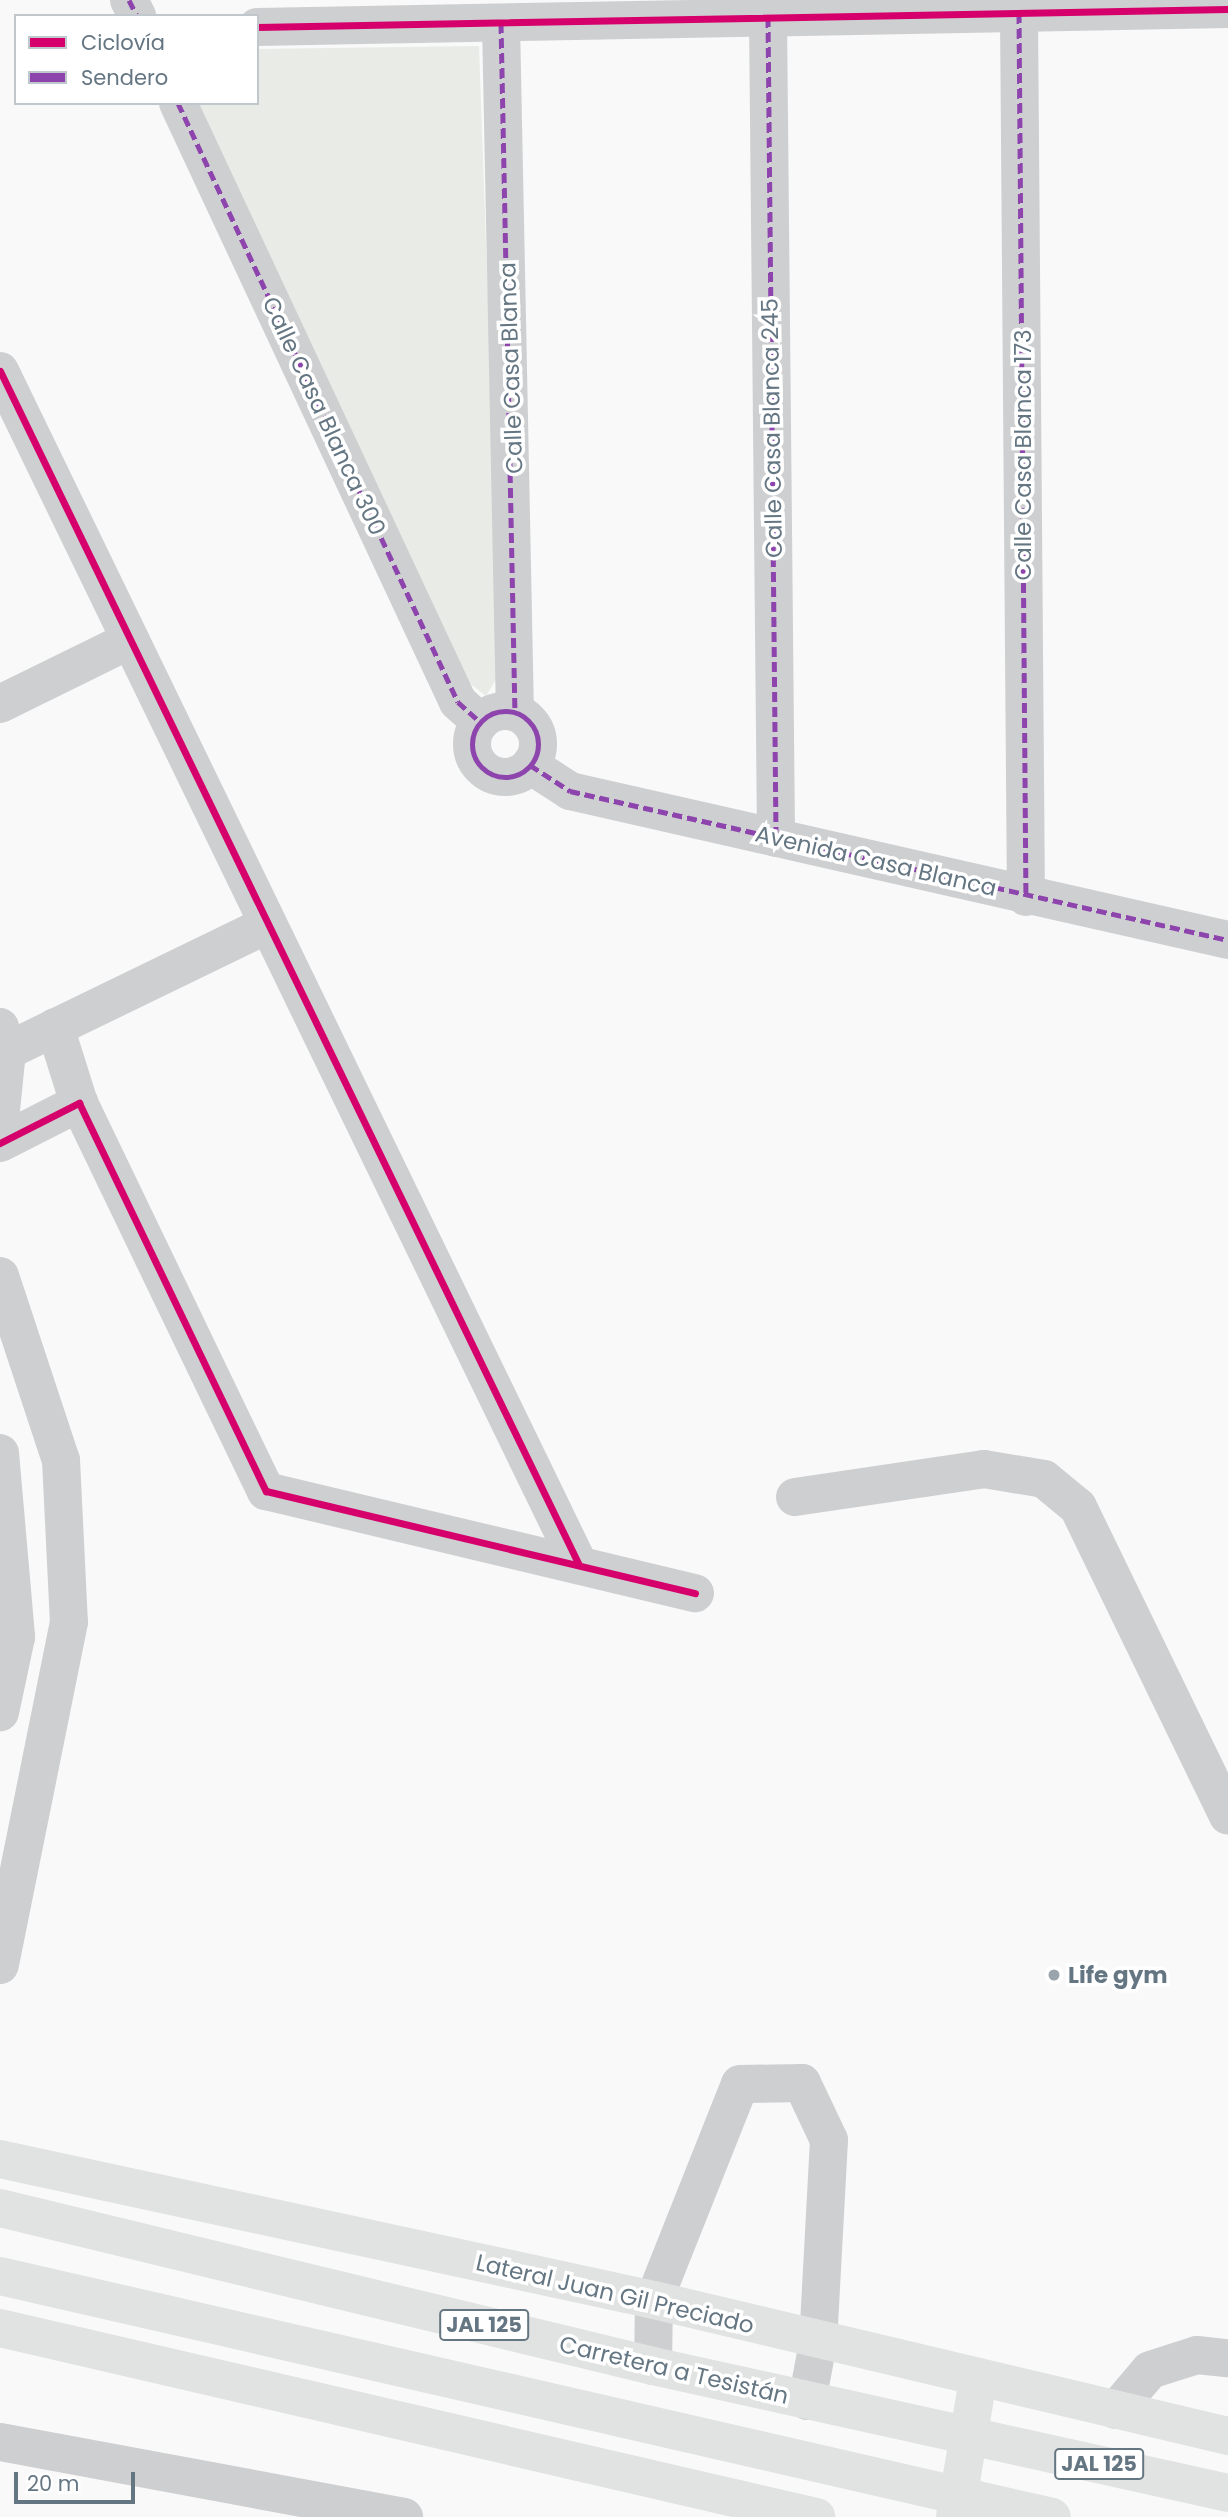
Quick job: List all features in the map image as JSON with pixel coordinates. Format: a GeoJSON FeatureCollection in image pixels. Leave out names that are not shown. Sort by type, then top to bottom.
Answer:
{"type":"FeatureCollection","features":[{"type":"Feature","properties":{"kind":"main road","name":"Lateral Juan Gil Preciado"},"geometry":{"type":"LineString","coordinates":[[0,2159],[654,2301],[818,2343],[1228,2435]]}},
{"type":"Feature","properties":{"kind":"main road","name":"Carretera a Tesistán"},"geometry":{"type":"LineString","coordinates":[[0,2208],[653,2366],[1228,2493]]}},
{"type":"Feature","properties":{"kind":"main road","name":"JAL 125"},"geometry":{"type":"LineString","coordinates":[[0,2276],[957,2507],[1052,2517]]}},
{"type":"Feature","properties":{"kind":"main road"},"geometry":{"type":"LineString","coordinates":[[0,2328],[810,2516]]}},
{"type":"Feature","properties":{"kind":"main road"},"geometry":{"type":"LineString","coordinates":[[957,2507],[978,2380]]}},
{"type":"Feature","properties":{"kind":"street"},"geometry":{"type":"LineString","coordinates":[[259,27],[1228,9]]}},
{"type":"Feature","properties":{"kind":"street","name":"Calle Casa Blanca 173"},"geometry":{"type":"LineString","coordinates":[[1019,13],[1026,897]]}},
{"type":"Feature","properties":{"kind":"street","name":"Calle Casa Blanca 245"},"geometry":{"type":"LineString","coordinates":[[768,17],[776,838]]}},
{"type":"Feature","properties":{"kind":"street","name":"Calle Casa Blanca"},"geometry":{"type":"LineString","coordinates":[[498,717],[502,23]]}},
{"type":"Feature","properties":{"kind":"street","name":"Calle Casa Blanca 300"},"geometry":{"type":"LineString","coordinates":[[179,105],[458,702],[498,717]]}},
{"type":"Feature","properties":{"kind":"street"},"geometry":{"type":"LineString","coordinates":[[0,371],[579,1565]]}},
{"type":"Feature","properties":{"kind":"street"},"geometry":{"type":"LineString","coordinates":[[0,704],[130,639]]}},
{"type":"Feature","properties":{"kind":"street"},"geometry":{"type":"LineString","coordinates":[[498,717],[535,729],[537,754],[530,765],[507,777],[483,769],[471,746],[498,717]]}},
{"type":"Feature","properties":{"kind":"street","name":"Avenida Casa Blanca"},"geometry":{"type":"LineString","coordinates":[[530,765],[570,791],[1026,897],[1228,940]]}},
{"type":"Feature","properties":{"kind":"street"},"geometry":{"type":"LineString","coordinates":[[0,1120],[4,1039],[55,1027],[268,924]]}},
{"type":"Feature","properties":{"kind":"street"},"geometry":{"type":"LineString","coordinates":[[55,1027],[79,1103],[265,1491],[695,1593]]}},
{"type":"Feature","properties":{"kind":"street"},"geometry":{"type":"LineString","coordinates":[[0,1143],[79,1103]]}},
{"type":"Feature","properties":{"kind":"street"},"geometry":{"type":"LineString","coordinates":[[0,1276],[61,1460],[69,1622],[0,1965]]}},
{"type":"Feature","properties":{"kind":"street"},"geometry":{"type":"LineString","coordinates":[[0,1453],[16,1637],[0,1712]]}},
{"type":"Feature","properties":{"kind":"street"},"geometry":{"type":"LineString","coordinates":[[795,1497],[984,1469],[1044,1479],[1078,1507],[1228,1816]]}},
{"type":"Feature","properties":{"kind":"street"},"geometry":{"type":"LineString","coordinates":[[653,2366],[654,2301],[740,2084],[802,2083],[829,2140],[818,2343],[807,2401]]}},
{"type":"Feature","properties":{"kind":"street"},"geometry":{"type":"LineString","coordinates":[[1115,2410],[1150,2370],[1197,2355],[1228,2358]]}},
{"type":"Feature","properties":{"kind":"street"},"geometry":{"type":"LineString","coordinates":[[0,2442],[404,2517]]}},
{"type":"Feature","properties":{"kind":"shaded area"},"geometry":{"type":"Polygon","coordinates":[[[479,46],[501,671],[486,696],[468,682],[200,105],[259,105],[259,49],[479,46]]]}},
{"type":"Feature","properties":{"kind":"marked path"},"geometry":{"type":"LineString","coordinates":[[129,0],[136,14]]}},
{"type":"Feature","properties":{"kind":"marked path"},"geometry":{"type":"LineString","coordinates":[[1019,13],[1026,897]]}},
{"type":"Feature","properties":{"kind":"marked path"},"geometry":{"type":"LineString","coordinates":[[768,17],[776,838]]}},
{"type":"Feature","properties":{"kind":"marked path"},"geometry":{"type":"LineString","coordinates":[[501,23],[515,712]]}},
{"type":"Feature","properties":{"kind":"marked path"},"geometry":{"type":"LineString","coordinates":[[179,105],[458,702],[480,722]]}},
{"type":"Feature","properties":{"kind":"marked path"},"geometry":{"type":"LineString","coordinates":[[505,711],[518,714],[528,721],[535,731],[538,744],[535,757],[528,767],[518,774],[505,777],[492,774],[482,767],[475,757],[472,744],[475,731],[482,721],[492,714],[505,711]]}},
{"type":"Feature","properties":{"kind":"marked path"},"geometry":{"type":"LineString","coordinates":[[530,765],[570,791],[1228,940]]}},
{"type":"Feature","properties":{"kind":"cycle path"},"geometry":{"type":"LineString","coordinates":[[259,27],[1228,9]]}},
{"type":"Feature","properties":{"kind":"cycle path"},"geometry":{"type":"LineString","coordinates":[[0,371],[579,1565]]}},
{"type":"Feature","properties":{"kind":"cycle path"},"geometry":{"type":"LineString","coordinates":[[0,1143],[79,1103],[266,1491],[695,1593]]}},
{"type":"Feature","properties":{"kind":"place","name":"Life gym"},"geometry":{"type":"Point","coordinates":[1054,1975]}}]}
